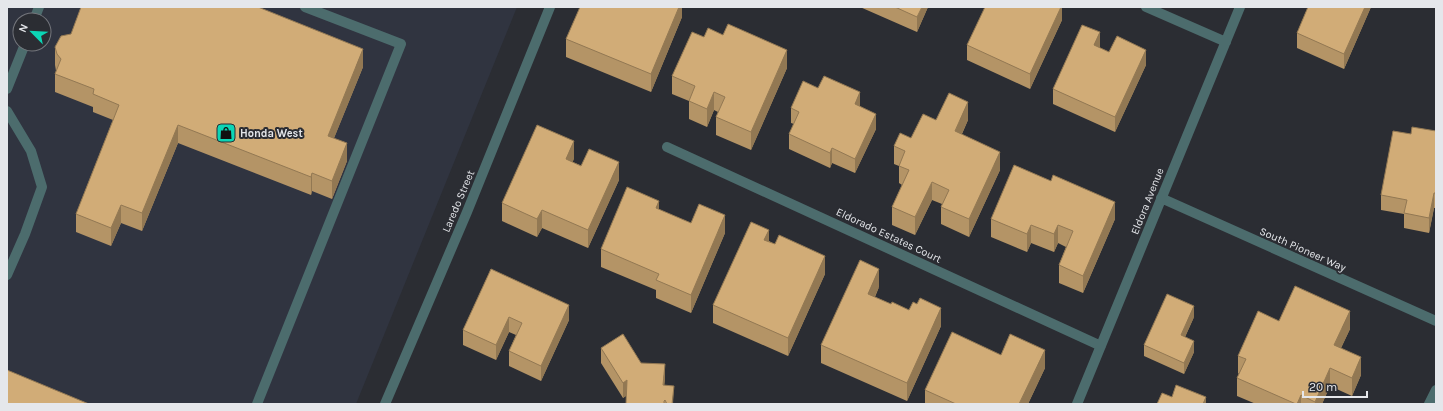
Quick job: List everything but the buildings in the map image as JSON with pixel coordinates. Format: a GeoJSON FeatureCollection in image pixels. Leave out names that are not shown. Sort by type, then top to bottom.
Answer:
{"type":"FeatureCollection","features":[{"type":"Feature","properties":{"kind":"street"},"geometry":{"type":"LineString","coordinates":[[257,404],[401,44],[305,7]]}},
{"type":"Feature","properties":{"kind":"street","name":"Laredo Street"},"geometry":{"type":"LineString","coordinates":[[385,404],[467,212],[550,7]]}},
{"type":"Feature","properties":{"kind":"street"},"geometry":{"type":"LineString","coordinates":[[1146,7],[1226,42]]}},
{"type":"Feature","properties":{"kind":"street","name":"Eldora Avenue"},"geometry":{"type":"LineString","coordinates":[[1077,404],[1240,7]]}},
{"type":"Feature","properties":{"kind":"street"},"geometry":{"type":"LineString","coordinates":[[7,88],[22,52]]}},
{"type":"Feature","properties":{"kind":"street"},"geometry":{"type":"LineString","coordinates":[[7,111],[31,151],[42,187],[25,234],[7,275]]}},
{"type":"Feature","properties":{"kind":"street","name":"Eldorado Estates Court"},"geometry":{"type":"LineString","coordinates":[[666,147],[1101,346]]}},
{"type":"Feature","properties":{"kind":"street","name":"South Pioneer Way"},"geometry":{"type":"LineString","coordinates":[[1161,198],[1436,321]]}},
{"type":"Feature","properties":{"kind":"street"},"geometry":{"type":"LineString","coordinates":[[1429,404],[1436,390]]}},
{"type":"Feature","properties":{"kind":"shaded area"},"geometry":{"type":"Polygon","coordinates":[[[7,7],[517,7],[356,404],[7,404],[7,7]]]}},
{"type":"Feature","properties":{"kind":"place","name":"Honda West"},"geometry":{"type":"Point","coordinates":[226,133]}}]}
